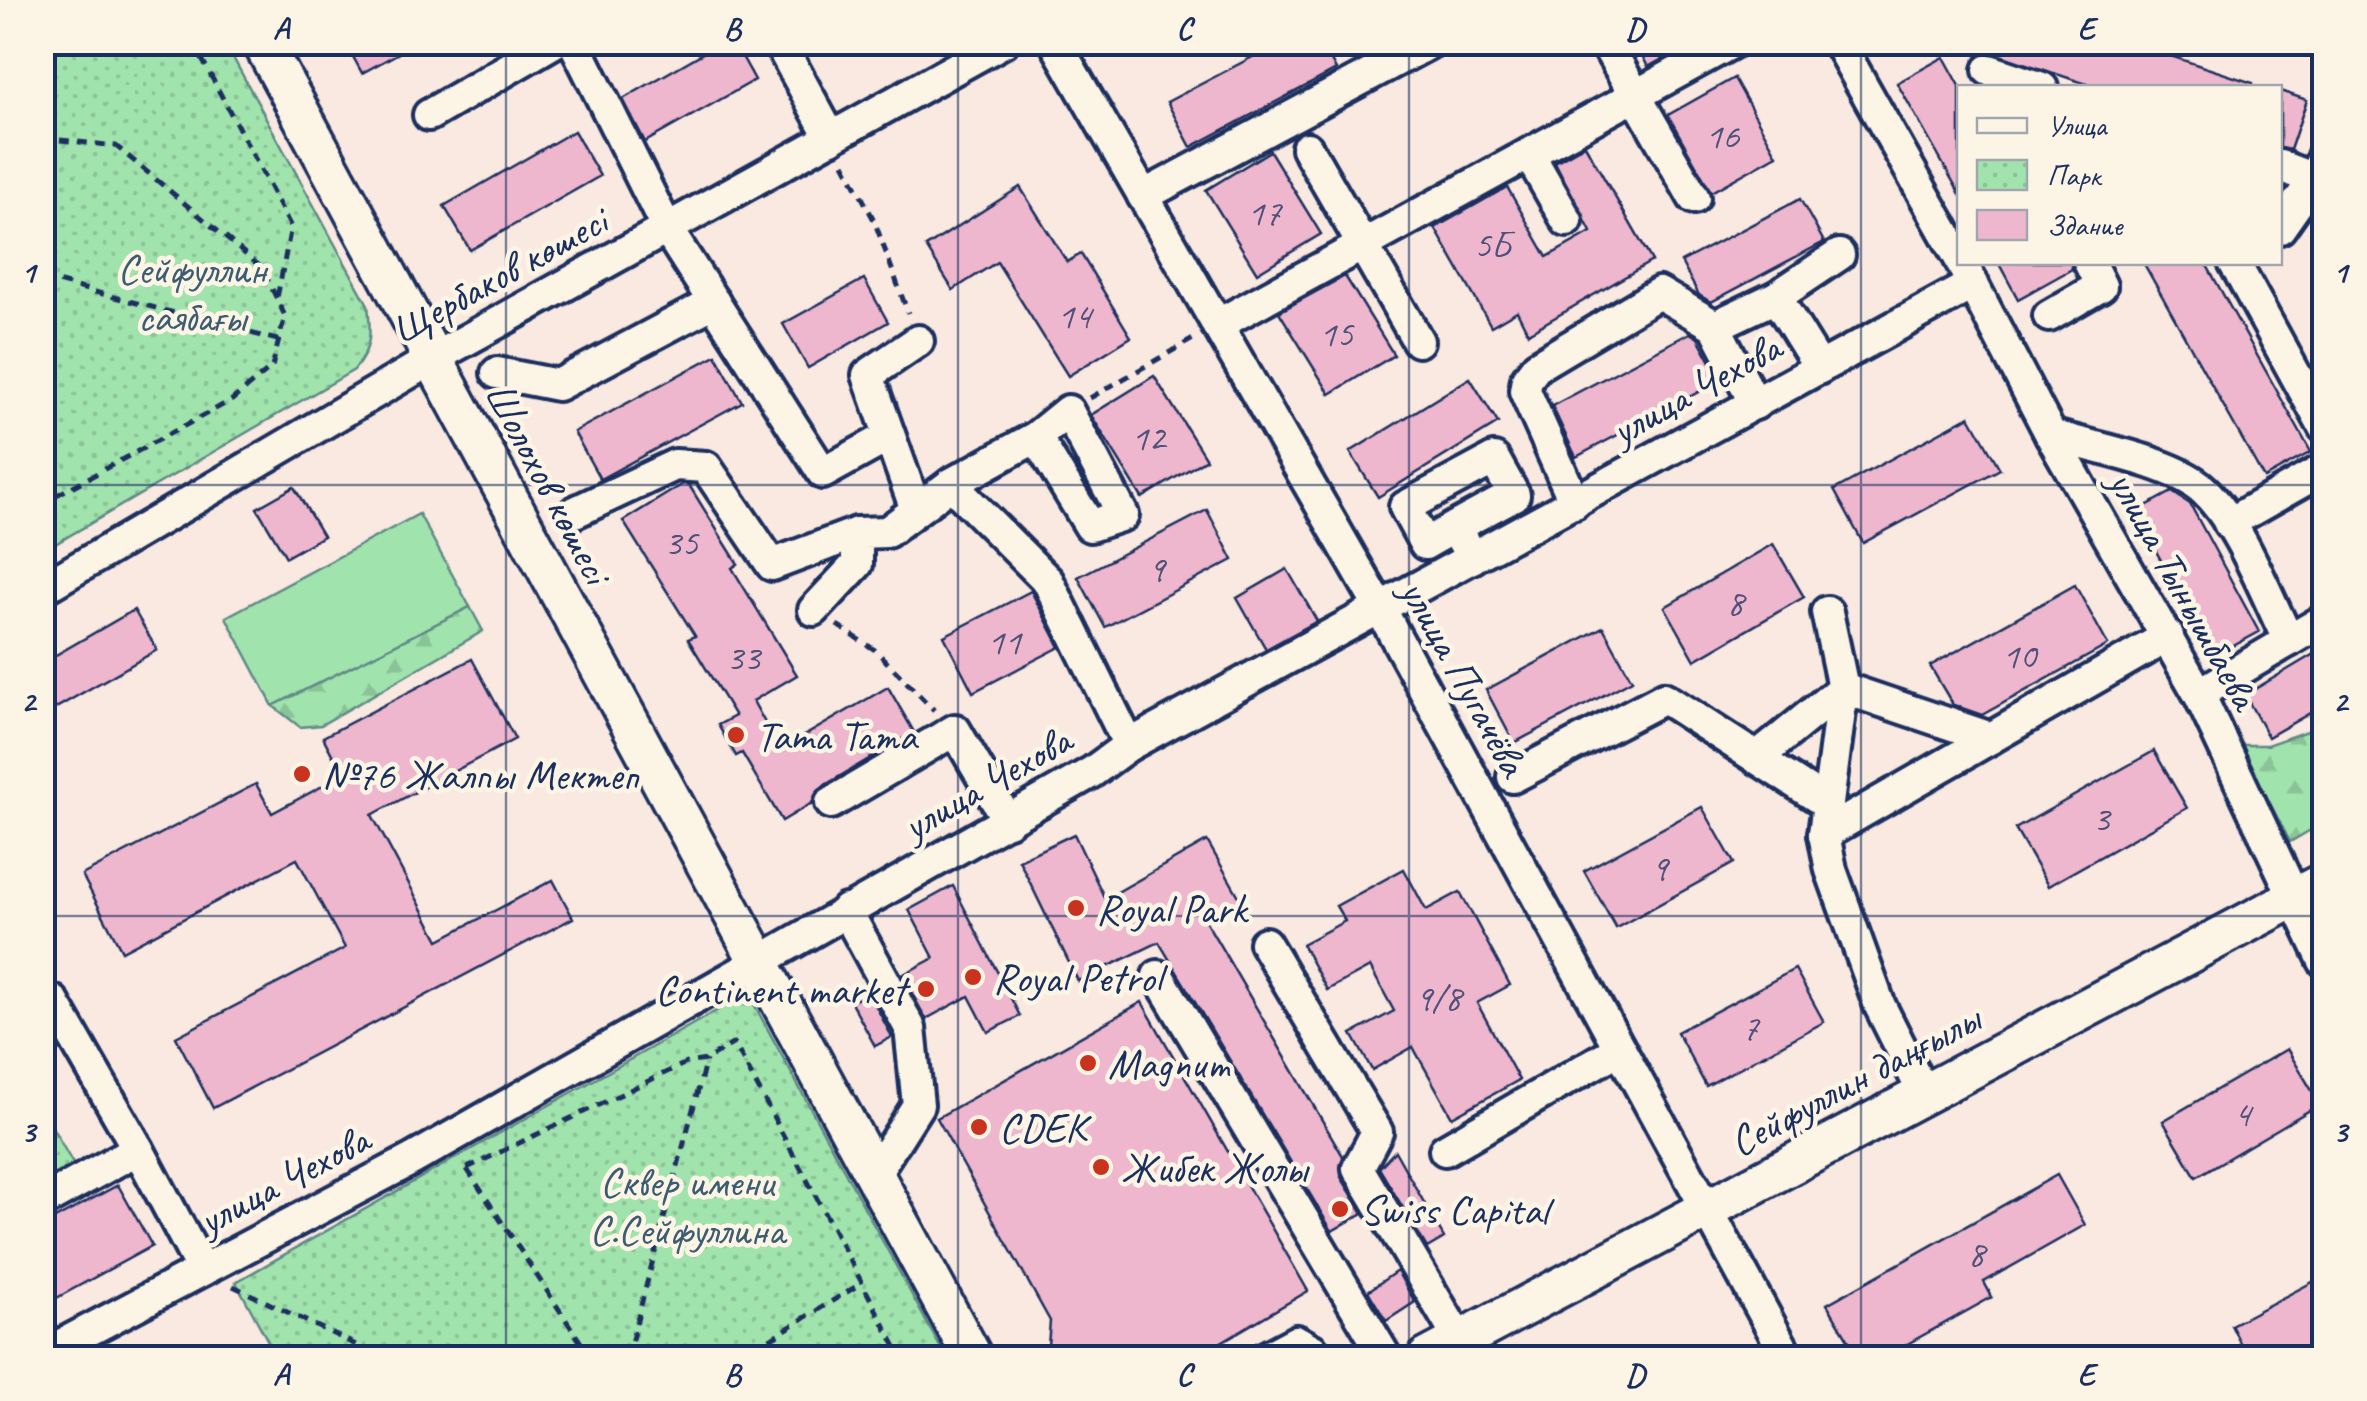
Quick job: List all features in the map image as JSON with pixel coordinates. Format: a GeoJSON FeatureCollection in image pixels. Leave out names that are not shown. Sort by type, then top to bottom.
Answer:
{"type":"FeatureCollection","features":[{"type":"Feature","properties":{"kind":"main road","name":"Шолохов көшесі"},"geometry":{"type":"LineString","coordinates":[[262,42],[973,1358]]}},
{"type":"Feature","properties":{"kind":"main road","name":"Сейфуллин даңғылы"},"geometry":{"type":"LineString","coordinates":[[1444,1350],[1923,1092],[2309,891]]}},
{"type":"Feature","properties":{"kind":"street"},"geometry":{"type":"LineString","coordinates":[[429,115],[554,42]]}},
{"type":"Feature","properties":{"kind":"street"},"geometry":{"type":"LineString","coordinates":[[574,42],[667,229],[823,472],[888,436]]}},
{"type":"Feature","properties":{"kind":"street"},"geometry":{"type":"LineString","coordinates":[[779,42],[831,138]]}},
{"type":"Feature","properties":{"kind":"street","name":"Щербаков көшесі"},"geometry":{"type":"LineString","coordinates":[[42,590],[432,359],[1003,42]]}},
{"type":"Feature","properties":{"kind":"street","name":"улица Пугачёва"},"geometry":{"type":"LineString","coordinates":[[1055,42],[1380,608],[1788,1358]]}},
{"type":"Feature","properties":{"kind":"street"},"geometry":{"type":"LineString","coordinates":[[1143,196],[1431,42]]}},
{"type":"Feature","properties":{"kind":"street"},"geometry":{"type":"LineString","coordinates":[[1606,42],[1694,198]]}},
{"type":"Feature","properties":{"kind":"street"},"geometry":{"type":"LineString","coordinates":[[1218,325],[1734,42]]}},
{"type":"Feature","properties":{"kind":"street","name":"улица Тынышбаева"},"geometry":{"type":"LineString","coordinates":[[1838,42],[1957,254]]}},
{"type":"Feature","properties":{"kind":"street"},"geometry":{"type":"LineString","coordinates":[[1989,70],[2033,85]]}},
{"type":"Feature","properties":{"kind":"street"},"geometry":{"type":"LineString","coordinates":[[1307,148],[1418,341]]}},
{"type":"Feature","properties":{"kind":"street"},"geometry":{"type":"LineString","coordinates":[[1529,154],[1566,222]]}},
{"type":"Feature","properties":{"kind":"street"},"geometry":{"type":"LineString","coordinates":[[2282,166],[2322,172],[2282,225]]}},
{"type":"Feature","properties":{"kind":"street"},"geometry":{"type":"LineString","coordinates":[[1716,326],[1776,297],[1839,255]]}},
{"type":"Feature","properties":{"kind":"street"},"geometry":{"type":"LineString","coordinates":[[2049,316],[2102,286],[2091,265]]}},
{"type":"Feature","properties":{"kind":"street","name":"улица Тынышбаева"},"geometry":{"type":"LineString","coordinates":[[1965,268],[2051,434],[2309,891],[2324,961]]}},
{"type":"Feature","properties":{"kind":"street","name":"улица Чехова"},"geometry":{"type":"LineString","coordinates":[[42,1355],[209,1274],[758,965],[846,910],[1008,821],[1129,745],[1820,368],[1965,268]]}},
{"type":"Feature","properties":{"kind":"street"},"geometry":{"type":"LineString","coordinates":[[2243,268],[2324,427]]}},
{"type":"Feature","properties":{"kind":"street"},"geometry":{"type":"LineString","coordinates":[[1575,503],[1527,398],[1525,385],[1530,372],[1659,293],[1716,326],[1755,404]]}},
{"type":"Feature","properties":{"kind":"street"},"geometry":{"type":"LineString","coordinates":[[1776,297],[1820,368]]}},
{"type":"Feature","properties":{"kind":"street"},"geometry":{"type":"LineString","coordinates":[[498,374],[558,385],[714,302]]}},
{"type":"Feature","properties":{"kind":"street"},"geometry":{"type":"LineString","coordinates":[[915,507],[868,375],[918,341]]}},
{"type":"Feature","properties":{"kind":"street"},"geometry":{"type":"LineString","coordinates":[[574,512],[675,465],[706,468],[772,566],[856,533],[887,532],[915,507],[1036,438],[1068,411],[1123,514],[1090,526],[1036,438]]}},
{"type":"Feature","properties":{"kind":"street"},"geometry":{"type":"LineString","coordinates":[[2051,434],[2176,474],[2210,497],[2228,523],[2290,641]]}},
{"type":"Feature","properties":{"kind":"street"},"geometry":{"type":"LineString","coordinates":[[2228,523],[2324,468]]}},
{"type":"Feature","properties":{"kind":"street"},"geometry":{"type":"LineString","coordinates":[[952,484],[1048,581],[1129,745]]}},
{"type":"Feature","properties":{"kind":"street"},"geometry":{"type":"LineString","coordinates":[[1455,527],[1472,558]]}},
{"type":"Feature","properties":{"kind":"street"},"geometry":{"type":"LineString","coordinates":[[814,610],[857,564],[856,533]]}},
{"type":"Feature","properties":{"kind":"street"},"geometry":{"type":"LineString","coordinates":[[1828,612],[1843,688],[1826,819],[1831,870],[1880,1006],[1923,1092]]}},
{"type":"Feature","properties":{"kind":"street"},"geometry":{"type":"LineString","coordinates":[[2199,694],[2324,620]]}},
{"type":"Feature","properties":{"kind":"street"},"geometry":{"type":"LineString","coordinates":[[1826,819],[1991,738],[2168,636]]}},
{"type":"Feature","properties":{"kind":"street"},"geometry":{"type":"LineString","coordinates":[[1843,688],[1991,738]]}},
{"type":"Feature","properties":{"kind":"street"},"geometry":{"type":"LineString","coordinates":[[1757,758],[1843,688]]}},
{"type":"Feature","properties":{"kind":"street"},"geometry":{"type":"LineString","coordinates":[[1513,777],[1664,698],[1757,758],[1826,819]]}},
{"type":"Feature","properties":{"kind":"street"},"geometry":{"type":"LineString","coordinates":[[830,803],[954,730],[1008,821]]}},
{"type":"Feature","properties":{"kind":"street"},"geometry":{"type":"LineString","coordinates":[[846,910],[910,1028],[918,1105],[873,1176]]}},
{"type":"Feature","properties":{"kind":"street"},"geometry":{"type":"LineString","coordinates":[[1265,943],[1377,1132],[1358,1168],[1444,1350]]}},
{"type":"Feature","properties":{"kind":"street"},"geometry":{"type":"LineString","coordinates":[[1158,976],[1386,1358]]}},
{"type":"Feature","properties":{"kind":"street"},"geometry":{"type":"LineString","coordinates":[[42,996],[53,1001],[209,1274]]}},
{"type":"Feature","properties":{"kind":"street"},"geometry":{"type":"LineString","coordinates":[[1445,1150],[1618,1049]]}},
{"type":"Feature","properties":{"kind":"street"},"geometry":{"type":"LineString","coordinates":[[42,1202],[138,1149]]}},
{"type":"Feature","properties":{"kind":"street"},"geometry":{"type":"LineString","coordinates":[[1266,1358],[1296,1341],[1313,1350],[1318,1358]]}},
{"type":"Feature","properties":{"kind":"path"},"geometry":{"type":"LineString","coordinates":[[192,42],[292,227],[276,298]]}},
{"type":"Feature","properties":{"kind":"path"},"geometry":{"type":"LineString","coordinates":[[42,138],[116,146],[262,268],[285,316],[282,342],[272,367],[232,400],[42,504]]}},
{"type":"Feature","properties":{"kind":"path"},"geometry":{"type":"LineString","coordinates":[[831,138],[874,220],[918,341]]}},
{"type":"Feature","properties":{"kind":"path"},"geometry":{"type":"LineString","coordinates":[[42,278],[282,342]]}},
{"type":"Feature","properties":{"kind":"path"},"geometry":{"type":"LineString","coordinates":[[1068,411],[1218,325]]}},
{"type":"Feature","properties":{"kind":"path"},"geometry":{"type":"LineString","coordinates":[[814,610],[874,650],[954,730]]}},
{"type":"Feature","properties":{"kind":"path"},"geometry":{"type":"LineString","coordinates":[[466,1168],[686,1062],[706,1060],[734,1044],[902,1358]]}},
{"type":"Feature","properties":{"kind":"path"},"geometry":{"type":"LineString","coordinates":[[627,1358],[706,1060]]}},
{"type":"Feature","properties":{"kind":"path"},"geometry":{"type":"LineString","coordinates":[[448,1139],[591,1358]]}},
{"type":"Feature","properties":{"kind":"path"},"geometry":{"type":"LineString","coordinates":[[209,1274],[384,1358]]}},
{"type":"Feature","properties":{"kind":"path"},"geometry":{"type":"LineString","coordinates":[[739,1358],[860,1284]]}},
{"type":"Feature","properties":{"kind":"green space","name":"Сейфуллин саябағы"},"geometry":{"type":"Polygon","coordinates":[[[43,42],[225,43],[368,305],[370,332],[364,355],[354,370],[43,551],[43,42]]]}},
{"type":"Feature","properties":{"kind":"green space"},"geometry":{"type":"Polygon","coordinates":[[[419,514],[470,607],[273,706],[226,617],[419,514]]]}},
{"type":"Feature","properties":{"kind":"green space"},"geometry":{"type":"Polygon","coordinates":[[[470,607],[483,631],[321,725],[300,727],[273,706],[470,607]]]}},
{"type":"Feature","properties":{"kind":"green space"},"geometry":{"type":"Polygon","coordinates":[[[2324,725],[2324,822],[2290,842],[2240,745],[2267,745],[2324,725]]]}},
{"type":"Feature","properties":{"kind":"green space","name":"Сквер имени С.Сейфуллина"},"geometry":{"type":"Polygon","coordinates":[[[748,993],[946,1358],[277,1358],[236,1282],[748,993]]]}},
{"type":"Feature","properties":{"kind":"green space"},"geometry":{"type":"Polygon","coordinates":[[[42,1109],[77,1171],[42,1190],[42,1109]]]}},
{"type":"Feature","properties":{"kind":"building"},"geometry":{"type":"Polygon","coordinates":[[[345,42],[419,42],[362,73],[345,42]]]}},
{"type":"Feature","properties":{"kind":"building"},"geometry":{"type":"Polygon","coordinates":[[[722,42],[734,42],[755,80],[645,142],[623,99],[722,42]]]}},
{"type":"Feature","properties":{"kind":"building"},"geometry":{"type":"Polygon","coordinates":[[[1281,42],[1321,42],[1336,70],[1191,147],[1167,102],[1281,42]]]}},
{"type":"Feature","properties":{"kind":"building"},"geometry":{"type":"Polygon","coordinates":[[[1635,42],[1693,42],[1648,67],[1635,42]]]}},
{"type":"Feature","properties":{"kind":"building"},"geometry":{"type":"Polygon","coordinates":[[[1975,42],[2128,42],[2253,83],[2090,85],[1974,47],[1975,42]]]}},
{"type":"Feature","properties":{"kind":"building"},"geometry":{"type":"Polygon","coordinates":[[[1944,57],[1959,85],[1957,189],[1897,83],[1944,57]]]}},
{"type":"Feature","properties":{"kind":"building"},"geometry":{"type":"Polygon","coordinates":[[[1734,78],[1777,155],[1711,192],[1668,115],[1734,78]]]}},
{"type":"Feature","properties":{"kind":"building"},"geometry":{"type":"Polygon","coordinates":[[[2282,92],[2307,100],[2290,150],[2282,148],[2282,92]]]}},
{"type":"Feature","properties":{"kind":"building"},"geometry":{"type":"Polygon","coordinates":[[[574,131],[600,176],[470,250],[444,206],[574,131]]]}},
{"type":"Feature","properties":{"kind":"building"},"geometry":{"type":"Polygon","coordinates":[[[1585,145],[1652,261],[1528,333],[1517,311],[1491,326],[1435,228],[1507,187],[1547,257],[1591,232],[1555,162],[1585,145]]]}},
{"type":"Feature","properties":{"kind":"building"},"geometry":{"type":"Polygon","coordinates":[[[1270,151],[1321,234],[1257,273],[1206,190],[1270,151]]]}},
{"type":"Feature","properties":{"kind":"building"},"geometry":{"type":"Polygon","coordinates":[[[1020,187],[1067,262],[1081,254],[1131,337],[1068,376],[997,262],[953,290],[926,247],[1020,187]]]}},
{"type":"Feature","properties":{"kind":"building"},"geometry":{"type":"Polygon","coordinates":[[[1800,199],[1824,242],[1711,302],[1699,295],[1681,262],[1800,199]]]}},
{"type":"Feature","properties":{"kind":"building"},"geometry":{"type":"Polygon","coordinates":[[[2000,265],[2071,265],[2072,269],[2018,299],[2000,265]]]}},
{"type":"Feature","properties":{"kind":"building"},"geometry":{"type":"Polygon","coordinates":[[[2145,265],[2207,265],[2311,452],[2264,478],[2145,265]]]}},
{"type":"Feature","properties":{"kind":"building"},"geometry":{"type":"Polygon","coordinates":[[[1345,276],[1394,355],[1330,394],[1279,312],[1345,276]]]}},
{"type":"Feature","properties":{"kind":"building"},"geometry":{"type":"Polygon","coordinates":[[[864,279],[888,322],[808,368],[783,324],[864,279]]]}},
{"type":"Feature","properties":{"kind":"building"},"geometry":{"type":"Polygon","coordinates":[[[1690,333],[1698,338],[1721,380],[1576,457],[1552,406],[1690,333]]]}},
{"type":"Feature","properties":{"kind":"building"},"geometry":{"type":"Polygon","coordinates":[[[716,355],[742,402],[600,479],[574,432],[716,355]]]}},
{"type":"Feature","properties":{"kind":"building"},"geometry":{"type":"Polygon","coordinates":[[[1154,376],[1206,459],[1142,498],[1091,415],[1154,376]]]}},
{"type":"Feature","properties":{"kind":"building"},"geometry":{"type":"Polygon","coordinates":[[[1470,378],[1498,423],[1378,497],[1350,452],[1470,378]]]}},
{"type":"Feature","properties":{"kind":"building"},"geometry":{"type":"Polygon","coordinates":[[[1970,416],[2000,469],[1863,543],[1834,490],[1970,416]]]}},
{"type":"Feature","properties":{"kind":"building"},"geometry":{"type":"Polygon","coordinates":[[[683,484],[689,485],[738,564],[732,568],[797,675],[753,701],[780,750],[888,687],[914,732],[822,787],[812,803],[782,821],[742,753],[736,756],[718,725],[735,716],[688,639],[695,636],[623,521],[683,484]]]}},
{"type":"Feature","properties":{"kind":"building"},"geometry":{"type":"Polygon","coordinates":[[[294,487],[323,536],[286,557],[257,508],[294,487]]]}},
{"type":"Feature","properties":{"kind":"building"},"geometry":{"type":"Polygon","coordinates":[[[2172,492],[2190,504],[2259,632],[2213,657],[2135,512],[2172,492]]]}},
{"type":"Feature","properties":{"kind":"building"},"geometry":{"type":"Polygon","coordinates":[[[1207,510],[1233,560],[1105,627],[1078,577],[1207,510]]]}},
{"type":"Feature","properties":{"kind":"building"},"geometry":{"type":"Polygon","coordinates":[[[1773,544],[1804,597],[1695,660],[1665,607],[1773,544]]]}},
{"type":"Feature","properties":{"kind":"building"},"geometry":{"type":"Polygon","coordinates":[[[1287,569],[1317,621],[1266,649],[1237,598],[1287,569]]]}},
{"type":"Feature","properties":{"kind":"building"},"geometry":{"type":"Polygon","coordinates":[[[2075,585],[2108,645],[1982,715],[1953,705],[1930,666],[2075,585]]]}},
{"type":"Feature","properties":{"kind":"building"},"geometry":{"type":"Polygon","coordinates":[[[1031,591],[1060,647],[973,692],[944,636],[1031,591]]]}},
{"type":"Feature","properties":{"kind":"building"},"geometry":{"type":"Polygon","coordinates":[[[134,610],[157,650],[42,716],[42,663],[134,610]]]}},
{"type":"Feature","properties":{"kind":"building"},"geometry":{"type":"Polygon","coordinates":[[[1603,627],[1632,680],[1514,743],[1486,690],[1603,627]]]}},
{"type":"Feature","properties":{"kind":"building"},"geometry":{"type":"Polygon","coordinates":[[[2324,648],[2324,705],[2268,737],[2245,695],[2324,648]]]}},
{"type":"Feature","properties":{"kind":"building"},"geometry":{"type":"Polygon","coordinates":[[[472,659],[515,739],[372,815],[439,940],[553,880],[573,918],[213,1108],[176,1037],[345,948],[297,859],[122,951],[82,875],[256,784],[272,813],[343,775],[323,737],[472,659]]]}},
{"type":"Feature","properties":{"kind":"building"},"geometry":{"type":"Polygon","coordinates":[[[2154,751],[2187,808],[2048,886],[2015,829],[2154,751]]]}},
{"type":"Feature","properties":{"kind":"building"},"geometry":{"type":"Polygon","coordinates":[[[1702,807],[1734,863],[1616,928],[1584,871],[1702,807]]]}},
{"type":"Feature","properties":{"kind":"building"},"geometry":{"type":"Polygon","coordinates":[[[1074,834],[1105,899],[1207,841],[1241,900],[1205,920],[1343,1156],[1341,1177],[1363,1213],[1332,1231],[1159,942],[1078,981],[1019,860],[1074,834]]]}},
{"type":"Feature","properties":{"kind":"building"},"geometry":{"type":"Polygon","coordinates":[[[1404,869],[1426,910],[1460,892],[1510,985],[1477,1003],[1519,1080],[1452,1117],[1413,1047],[1372,1070],[1352,1034],[1394,1011],[1370,967],[1327,990],[1302,944],[1345,921],[1336,906],[1404,869]]]}},
{"type":"Feature","properties":{"kind":"building","name":"Royal Petrol"},"geometry":{"type":"Polygon","coordinates":[[[953,886],[1020,1016],[988,1032],[969,996],[926,1019],[902,975],[934,958],[909,910],[953,886]]]}},
{"type":"Feature","properties":{"kind":"building"},"geometry":{"type":"Polygon","coordinates":[[[1795,969],[1824,1022],[1706,1086],[1677,1032],[1795,969]]]}},
{"type":"Feature","properties":{"kind":"building"},"geometry":{"type":"Polygon","coordinates":[[[869,993],[892,1037],[875,1046],[851,1002],[869,993]]]}},
{"type":"Feature","properties":{"kind":"building","name":"Жибек Жолы"},"geometry":{"type":"Polygon","coordinates":[[[1142,1002],[1308,1291],[1194,1358],[1047,1358],[1050,1321],[937,1118],[1142,1002]]]}},
{"type":"Feature","properties":{"kind":"building"},"geometry":{"type":"Polygon","coordinates":[[[2287,1049],[2320,1104],[2196,1177],[2163,1121],[2287,1049]]]}},
{"type":"Feature","properties":{"kind":"building"},"geometry":{"type":"Polygon","coordinates":[[[1395,1151],[1444,1238],[1427,1248],[1379,1168],[1395,1151]]]}},
{"type":"Feature","properties":{"kind":"building"},"geometry":{"type":"Polygon","coordinates":[[[2057,1175],[2085,1225],[1984,1282],[1992,1297],[1882,1358],[1859,1358],[1827,1304],[2057,1175]]]}},
{"type":"Feature","properties":{"kind":"building"},"geometry":{"type":"Polygon","coordinates":[[[118,1185],[152,1246],[42,1306],[42,1226],[118,1185]]]}},
{"type":"Feature","properties":{"kind":"building"},"geometry":{"type":"Polygon","coordinates":[[[1397,1271],[1415,1302],[1386,1321],[1368,1291],[1397,1271]]]}},
{"type":"Feature","properties":{"kind":"building"},"geometry":{"type":"Polygon","coordinates":[[[2324,1276],[2324,1358],[2248,1358],[2231,1325],[2324,1276]]]}},
{"type":"Feature","properties":{"kind":"place","name":"Tama Tama"},"geometry":{"type":"Point","coordinates":[736,735]}},
{"type":"Feature","properties":{"kind":"place","name":"№76 Жалпы Мектеп"},"geometry":{"type":"Point","coordinates":[302,774]}},
{"type":"Feature","properties":{"kind":"place","name":"Royal Park"},"geometry":{"type":"Point","coordinates":[1076,908]}},
{"type":"Feature","properties":{"kind":"place","name":"Royal Petrol"},"geometry":{"type":"Point","coordinates":[973,977]}},
{"type":"Feature","properties":{"kind":"place","name":"Continent market"},"geometry":{"type":"Point","coordinates":[926,989]}},
{"type":"Feature","properties":{"kind":"place","name":"Magnum"},"geometry":{"type":"Point","coordinates":[1088,1063]}},
{"type":"Feature","properties":{"kind":"place","name":"CDEK"},"geometry":{"type":"Point","coordinates":[979,1127]}},
{"type":"Feature","properties":{"kind":"place","name":"Жибек Жолы"},"geometry":{"type":"Point","coordinates":[1101,1167]}},
{"type":"Feature","properties":{"kind":"place","name":"Swiss Capital"},"geometry":{"type":"Point","coordinates":[1340,1209]}}]}
